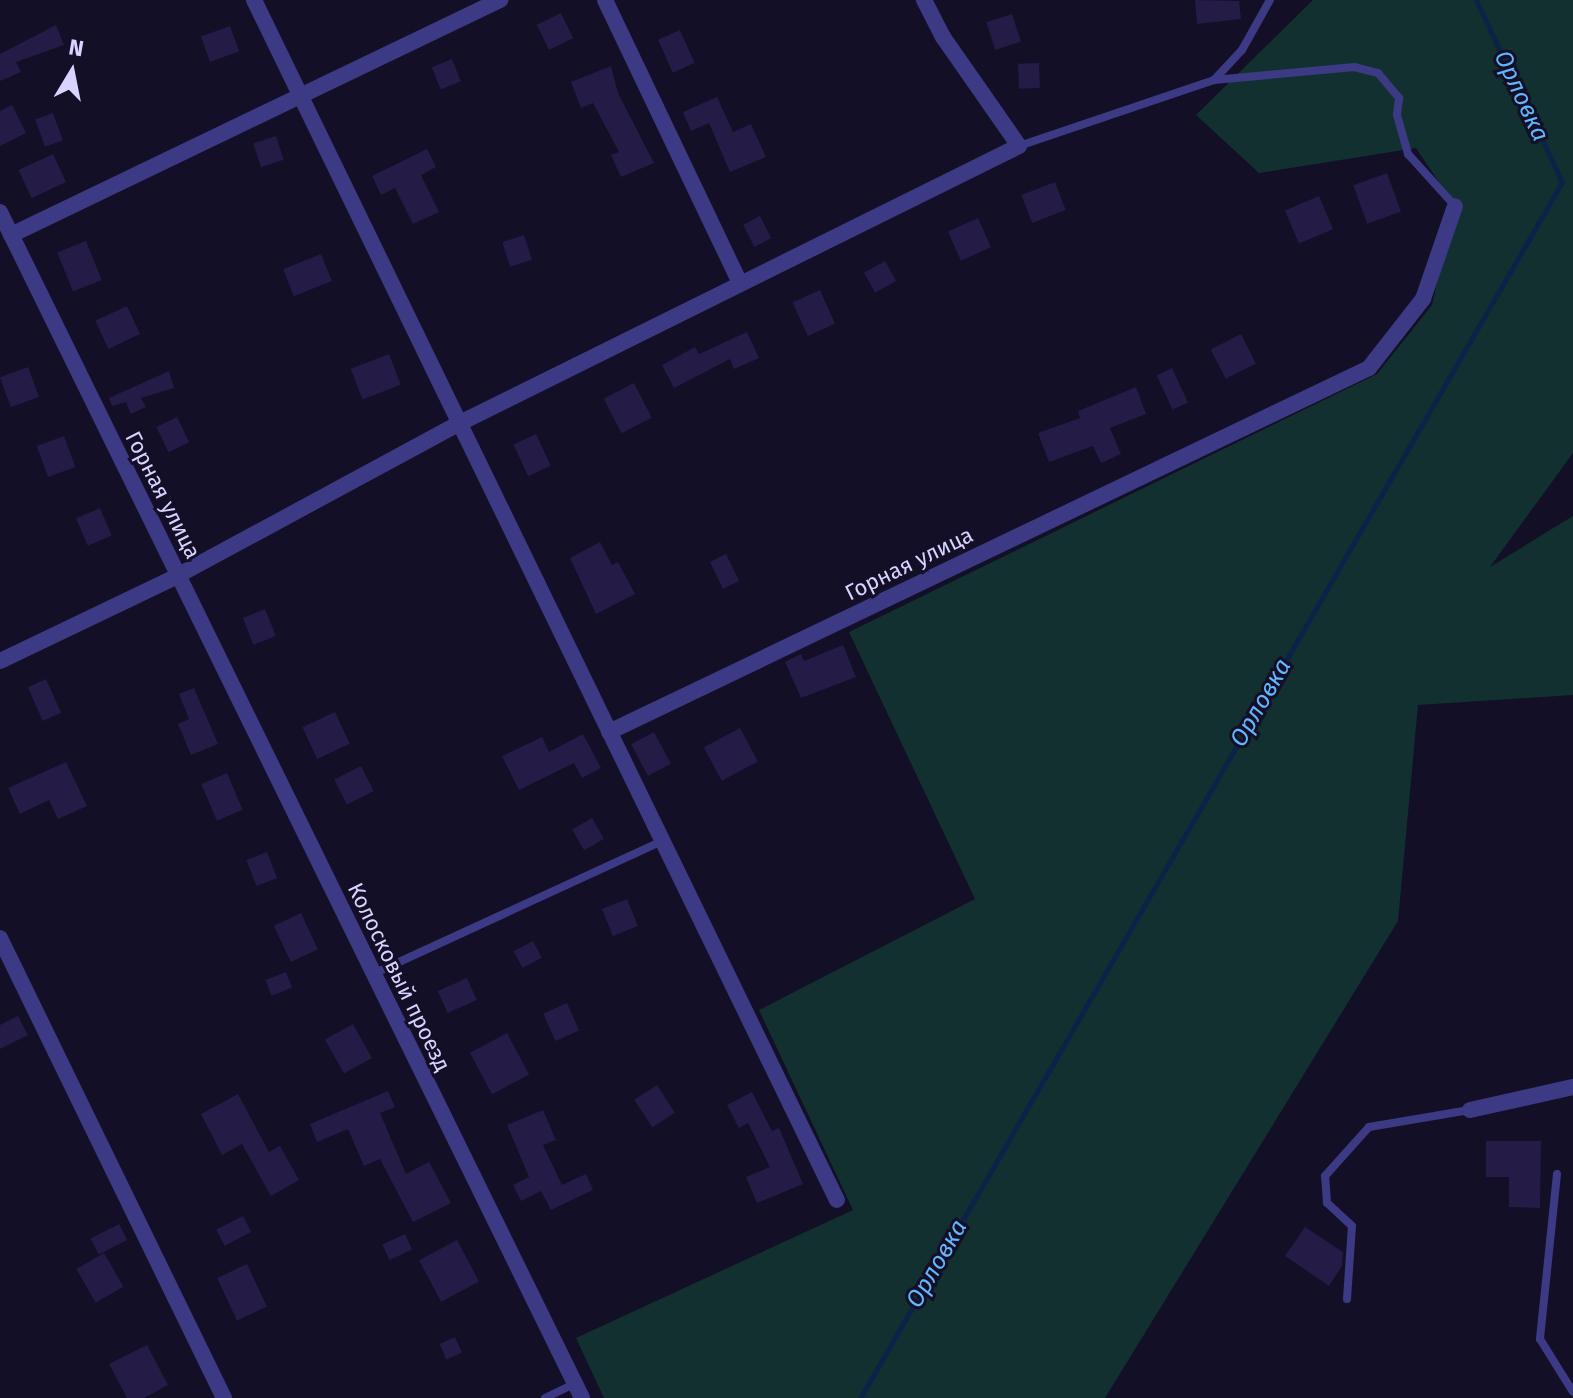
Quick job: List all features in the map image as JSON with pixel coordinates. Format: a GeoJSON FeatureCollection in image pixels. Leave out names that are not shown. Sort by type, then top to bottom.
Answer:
{"type":"FeatureCollection","features":[{"type":"Feature","properties":{"kind":"street"},"geometry":{"type":"LineString","coordinates":[[254,0],[837,1200]]}},
{"type":"Feature","properties":{"kind":"street"},"geometry":{"type":"LineString","coordinates":[[11,235],[500,0]]}},
{"type":"Feature","properties":{"kind":"street"},"geometry":{"type":"LineString","coordinates":[[605,0],[740,283]]}},
{"type":"Feature","properties":{"kind":"street"},"geometry":{"type":"LineString","coordinates":[[924,0],[943,37],[1019,146]]}},
{"type":"Feature","properties":{"kind":"street","name":"Горная улица"},"geometry":{"type":"LineString","coordinates":[[0,212],[175,577],[460,423],[1019,146]]}},
{"type":"Feature","properties":{"kind":"street","name":"Горная улица"},"geometry":{"type":"LineString","coordinates":[[609,732],[1369,368],[1423,299],[1455,206]]}},
{"type":"Feature","properties":{"kind":"street"},"geometry":{"type":"LineString","coordinates":[[0,661],[175,577]]}},
{"type":"Feature","properties":{"kind":"street","name":"Колосковый проезд"},"geometry":{"type":"LineString","coordinates":[[175,577],[578,1391]]}},
{"type":"Feature","properties":{"kind":"street"},"geometry":{"type":"LineString","coordinates":[[0,938],[224,1398]]}},
{"type":"Feature","properties":{"kind":"street"},"geometry":{"type":"LineString","coordinates":[[1470,1110],[1573,1087]]}},
{"type":"Feature","properties":{"kind":"lane"},"geometry":{"type":"LineString","coordinates":[[1214,80],[1242,50],[1270,0]]}},
{"type":"Feature","properties":{"kind":"lane"},"geometry":{"type":"LineString","coordinates":[[1019,146],[1214,80],[1354,67],[1378,73],[1399,98],[1397,115],[1408,154],[1455,206]]}},
{"type":"Feature","properties":{"kind":"lane"},"geometry":{"type":"LineString","coordinates":[[373,974],[662,841]]}},
{"type":"Feature","properties":{"kind":"lane"},"geometry":{"type":"LineString","coordinates":[[1347,1299],[1352,1226],[1327,1203],[1325,1176],[1369,1127],[1470,1110]]}},
{"type":"Feature","properties":{"kind":"lane"},"geometry":{"type":"LineString","coordinates":[[1557,1174],[1540,1339],[1573,1392]]}},
{"type":"Feature","properties":{"kind":"lane"},"geometry":{"type":"LineString","coordinates":[[545,1398],[578,1391]]}},
{"type":"Feature","properties":{"kind":"green space"},"geometry":{"type":"Polygon","coordinates":[[[1313,0],[1573,0],[1573,453],[1490,567],[1573,516],[1573,695],[1418,705],[1398,921],[1105,1398],[604,1398],[576,1338],[853,1210],[759,1010],[975,899],[849,632],[1377,374],[1432,305],[1455,206],[1416,148],[1259,173],[1196,115],[1313,0]]]}},
{"type":"Feature","properties":{"kind":"building"},"geometry":{"type":"Polygon","coordinates":[[[1195,0],[1239,1],[1241,19],[1197,24],[1195,0]]]}},
{"type":"Feature","properties":{"kind":"building"},"geometry":{"type":"Polygon","coordinates":[[[561,13],[573,38],[549,50],[537,25],[561,13]]]}},
{"type":"Feature","properties":{"kind":"building"},"geometry":{"type":"Polygon","coordinates":[[[1012,14],[1021,42],[995,50],[986,22],[1012,14]]]}},
{"type":"Feature","properties":{"kind":"building"},"geometry":{"type":"Polygon","coordinates":[[[56,25],[64,45],[16,62],[21,72],[0,81],[0,54],[56,25]]]}},
{"type":"Feature","properties":{"kind":"building"},"geometry":{"type":"Polygon","coordinates":[[[230,26],[239,51],[210,62],[201,37],[230,26]]]}},
{"type":"Feature","properties":{"kind":"building"},"geometry":{"type":"Polygon","coordinates":[[[680,30],[695,63],[673,73],[658,40],[680,30]]]}},
{"type":"Feature","properties":{"kind":"building"},"geometry":{"type":"Polygon","coordinates":[[[452,59],[461,81],[441,89],[432,67],[452,59]]]}},
{"type":"Feature","properties":{"kind":"building"},"geometry":{"type":"Polygon","coordinates":[[[1039,63],[1040,88],[1019,89],[1018,64],[1039,63]]]}},
{"type":"Feature","properties":{"kind":"building"},"geometry":{"type":"Polygon","coordinates":[[[611,66],[618,93],[654,163],[621,177],[611,155],[619,152],[593,103],[581,108],[571,82],[611,66]]]}},
{"type":"Feature","properties":{"kind":"building"},"geometry":{"type":"Polygon","coordinates":[[[717,97],[733,132],[751,124],[766,157],[730,172],[709,123],[691,131],[683,112],[717,97]]]}},
{"type":"Feature","properties":{"kind":"building"},"geometry":{"type":"Polygon","coordinates":[[[12,105],[26,133],[0,146],[0,111],[12,105]]]}},
{"type":"Feature","properties":{"kind":"building"},"geometry":{"type":"Polygon","coordinates":[[[53,113],[63,140],[45,147],[35,119],[53,113]]]}},
{"type":"Feature","properties":{"kind":"building"},"geometry":{"type":"Polygon","coordinates":[[[276,136],[284,160],[261,167],[253,143],[276,136]]]}},
{"type":"Feature","properties":{"kind":"building"},"geometry":{"type":"Polygon","coordinates":[[[427,149],[436,167],[421,175],[439,212],[413,224],[395,188],[381,195],[372,176],[427,149]]]}},
{"type":"Feature","properties":{"kind":"building"},"geometry":{"type":"Polygon","coordinates":[[[53,154],[66,182],[32,198],[19,170],[53,154]]]}},
{"type":"Feature","properties":{"kind":"building"},"geometry":{"type":"Polygon","coordinates":[[[1387,173],[1401,212],[1367,224],[1353,185],[1387,173]]]}},
{"type":"Feature","properties":{"kind":"building"},"geometry":{"type":"Polygon","coordinates":[[[1055,182],[1066,210],[1032,223],[1021,195],[1055,182]]]}},
{"type":"Feature","properties":{"kind":"building"},"geometry":{"type":"Polygon","coordinates":[[[1319,196],[1333,229],[1299,244],[1285,210],[1319,196]]]}},
{"type":"Feature","properties":{"kind":"building"},"geometry":{"type":"Polygon","coordinates":[[[760,216],[771,238],[754,247],[743,225],[760,216]]]}},
{"type":"Feature","properties":{"kind":"building"},"geometry":{"type":"Polygon","coordinates":[[[978,218],[991,247],[961,261],[948,231],[978,218]]]}},
{"type":"Feature","properties":{"kind":"building"},"geometry":{"type":"Polygon","coordinates":[[[524,235],[532,260],[510,267],[502,242],[524,235]]]}},
{"type":"Feature","properties":{"kind":"building"},"geometry":{"type":"Polygon","coordinates":[[[86,241],[102,280],[73,292],[57,253],[86,241]]]}},
{"type":"Feature","properties":{"kind":"building"},"geometry":{"type":"Polygon","coordinates":[[[321,254],[332,281],[294,296],[283,269],[321,254]]]}},
{"type":"Feature","properties":{"kind":"building"},"geometry":{"type":"Polygon","coordinates":[[[885,261],[896,281],[875,293],[864,273],[885,261]]]}},
{"type":"Feature","properties":{"kind":"building"},"geometry":{"type":"Polygon","coordinates":[[[820,290],[835,324],[808,336],[793,302],[820,290]]]}},
{"type":"Feature","properties":{"kind":"building"},"geometry":{"type":"Polygon","coordinates":[[[127,306],[140,334],[108,349],[95,321],[127,306]]]}},
{"type":"Feature","properties":{"kind":"building"},"geometry":{"type":"Polygon","coordinates":[[[747,332],[759,358],[734,369],[730,359],[674,388],[662,365],[695,347],[699,354],[747,332]]]}},
{"type":"Feature","properties":{"kind":"building"},"geometry":{"type":"Polygon","coordinates":[[[1241,334],[1256,363],[1226,379],[1211,349],[1241,334]]]}},
{"type":"Feature","properties":{"kind":"building"},"geometry":{"type":"Polygon","coordinates":[[[389,354],[401,385],[363,400],[351,369],[389,354]]]}},
{"type":"Feature","properties":{"kind":"building"},"geometry":{"type":"Polygon","coordinates":[[[28,367],[39,397],[11,407],[0,377],[28,367]]]}},
{"type":"Feature","properties":{"kind":"building"},"geometry":{"type":"Polygon","coordinates":[[[1172,368],[1188,402],[1173,410],[1157,375],[1172,368]]]}},
{"type":"Feature","properties":{"kind":"building"},"geometry":{"type":"Polygon","coordinates":[[[169,371],[174,388],[141,398],[146,407],[131,414],[126,402],[112,406],[109,398],[169,371]]]}},
{"type":"Feature","properties":{"kind":"building"},"geometry":{"type":"Polygon","coordinates":[[[634,383],[652,418],[621,433],[604,398],[634,383]]]}},
{"type":"Feature","properties":{"kind":"building"},"geometry":{"type":"Polygon","coordinates":[[[1136,387],[1146,414],[1110,428],[1121,454],[1101,463],[1093,446],[1049,462],[1038,433],[1080,418],[1078,411],[1136,387]]]}},
{"type":"Feature","properties":{"kind":"building"},"geometry":{"type":"Polygon","coordinates":[[[177,417],[189,442],[169,452],[156,427],[177,417]]]}},
{"type":"Feature","properties":{"kind":"building"},"geometry":{"type":"Polygon","coordinates":[[[536,434],[551,466],[528,476],[513,445],[536,434]]]}},
{"type":"Feature","properties":{"kind":"building"},"geometry":{"type":"Polygon","coordinates":[[[64,436],[75,467],[48,477],[37,446],[64,436]]]}},
{"type":"Feature","properties":{"kind":"building"},"geometry":{"type":"Polygon","coordinates":[[[100,508],[112,536],[88,546],[76,518],[100,508]]]}},
{"type":"Feature","properties":{"kind":"building"},"geometry":{"type":"Polygon","coordinates":[[[600,542],[612,565],[618,562],[635,594],[596,614],[570,558],[600,542]]]}},
{"type":"Feature","properties":{"kind":"building"},"geometry":{"type":"Polygon","coordinates":[[[726,554],[739,581],[723,589],[710,562],[726,554]]]}},
{"type":"Feature","properties":{"kind":"building"},"geometry":{"type":"Polygon","coordinates":[[[265,609],[276,636],[254,645],[243,618],[265,609]]]}},
{"type":"Feature","properties":{"kind":"building"},"geometry":{"type":"Polygon","coordinates":[[[843,645],[856,677],[801,698],[785,662],[801,654],[804,661],[843,645]]]}},
{"type":"Feature","properties":{"kind":"building"},"geometry":{"type":"Polygon","coordinates":[[[46,679],[61,713],[43,721],[28,687],[46,679]]]}},
{"type":"Feature","properties":{"kind":"building"},"geometry":{"type":"Polygon","coordinates":[[[194,688],[218,744],[191,755],[178,724],[189,719],[179,694],[194,688]]]}},
{"type":"Feature","properties":{"kind":"building"},"geometry":{"type":"Polygon","coordinates":[[[335,712],[350,744],[317,759],[302,727],[335,712]]]}},
{"type":"Feature","properties":{"kind":"building"},"geometry":{"type":"Polygon","coordinates":[[[740,728],[758,762],[722,781],[704,747],[740,728]]]}},
{"type":"Feature","properties":{"kind":"building"},"geometry":{"type":"Polygon","coordinates":[[[654,732],[671,764],[648,776],[631,744],[654,732]]]}},
{"type":"Feature","properties":{"kind":"building"},"geometry":{"type":"Polygon","coordinates":[[[583,734],[601,768],[582,778],[574,763],[519,790],[502,756],[542,737],[549,752],[583,734]]]}},
{"type":"Feature","properties":{"kind":"building"},"geometry":{"type":"Polygon","coordinates":[[[66,762],[87,806],[58,819],[49,800],[20,814],[8,788],[66,762]]]}},
{"type":"Feature","properties":{"kind":"building"},"geometry":{"type":"Polygon","coordinates":[[[361,766],[374,791],[347,805],[334,780],[361,766]]]}},
{"type":"Feature","properties":{"kind":"building"},"geometry":{"type":"Polygon","coordinates":[[[227,773],[243,810],[217,821],[201,784],[227,773]]]}},
{"type":"Feature","properties":{"kind":"building"},"geometry":{"type":"Polygon","coordinates":[[[592,818],[604,839],[584,850],[572,830],[592,818]]]}},
{"type":"Feature","properties":{"kind":"building"},"geometry":{"type":"Polygon","coordinates":[[[267,852],[277,878],[256,886],[246,860],[267,852]]]}},
{"type":"Feature","properties":{"kind":"building"},"geometry":{"type":"Polygon","coordinates":[[[627,899],[638,926],[613,936],[602,909],[627,899]]]}},
{"type":"Feature","properties":{"kind":"building"},"geometry":{"type":"Polygon","coordinates":[[[301,913],[318,949],[291,962],[274,926],[301,913]]]}},
{"type":"Feature","properties":{"kind":"building"},"geometry":{"type":"Polygon","coordinates":[[[533,941],[542,958],[522,968],[514,951],[533,941]]]}},
{"type":"Feature","properties":{"kind":"building"},"geometry":{"type":"Polygon","coordinates":[[[286,972],[292,988],[272,996],[265,980],[286,972]]]}},
{"type":"Feature","properties":{"kind":"building"},"geometry":{"type":"Polygon","coordinates":[[[467,978],[477,1000],[448,1013],[438,991],[467,978]]]}},
{"type":"Feature","properties":{"kind":"building"},"geometry":{"type":"Polygon","coordinates":[[[567,1003],[579,1030],[555,1041],[543,1014],[567,1003]]]}},
{"type":"Feature","properties":{"kind":"building"},"geometry":{"type":"Polygon","coordinates":[[[18,1016],[28,1035],[0,1049],[0,1025],[18,1016]]]}},
{"type":"Feature","properties":{"kind":"building"},"geometry":{"type":"Polygon","coordinates":[[[353,1024],[372,1058],[344,1074],[325,1040],[353,1024]]]}},
{"type":"Feature","properties":{"kind":"building"},"geometry":{"type":"Polygon","coordinates":[[[507,1033],[529,1074],[492,1094],[470,1053],[507,1033]]]}},
{"type":"Feature","properties":{"kind":"building"},"geometry":{"type":"Polygon","coordinates":[[[657,1085],[675,1113],[652,1127],[634,1100],[657,1085]]]}},
{"type":"Feature","properties":{"kind":"building"},"geometry":{"type":"Polygon","coordinates":[[[388,1091],[395,1107],[380,1113],[406,1174],[429,1162],[451,1203],[413,1222],[380,1159],[364,1166],[348,1129],[317,1142],[310,1124],[388,1091]]]}},
{"type":"Feature","properties":{"kind":"building"},"geometry":{"type":"Polygon","coordinates":[[[752,1092],[772,1131],[779,1128],[803,1184],[757,1203],[746,1177],[770,1167],[748,1123],[739,1128],[727,1105],[752,1092]]]}},
{"type":"Feature","properties":{"kind":"building"},"geometry":{"type":"Polygon","coordinates":[[[238,1094],[269,1152],[280,1146],[299,1180],[271,1196],[242,1144],[222,1155],[201,1114],[238,1094]]]}},
{"type":"Feature","properties":{"kind":"building"},"geometry":{"type":"Polygon","coordinates":[[[543,1110],[556,1140],[543,1145],[562,1185],[586,1174],[593,1190],[551,1210],[541,1191],[521,1201],[513,1185],[529,1177],[507,1125],[543,1110]]]}},
{"type":"Feature","properties":{"kind":"building"},"geometry":{"type":"Polygon","coordinates":[[[1486,1141],[1541,1141],[1540,1208],[1509,1207],[1509,1177],[1486,1177],[1486,1141]]]}},
{"type":"Feature","properties":{"kind":"building"},"geometry":{"type":"Polygon","coordinates":[[[243,1216],[251,1232],[224,1246],[216,1230],[243,1216]]]}},
{"type":"Feature","properties":{"kind":"building"},"geometry":{"type":"Polygon","coordinates":[[[119,1224],[127,1240],[99,1255],[90,1239],[119,1224]]]}},
{"type":"Feature","properties":{"kind":"building"},"geometry":{"type":"Polygon","coordinates":[[[1305,1227],[1343,1252],[1342,1266],[1329,1286],[1285,1256],[1305,1227]]]}},
{"type":"Feature","properties":{"kind":"building"},"geometry":{"type":"Polygon","coordinates":[[[405,1234],[412,1249],[390,1260],[382,1245],[405,1234]]]}},
{"type":"Feature","properties":{"kind":"building"},"geometry":{"type":"Polygon","coordinates":[[[457,1240],[479,1281],[441,1302],[419,1260],[457,1240]]]}},
{"type":"Feature","properties":{"kind":"building"},"geometry":{"type":"Polygon","coordinates":[[[104,1253],[124,1287],[96,1303],[76,1269],[104,1253]]]}},
{"type":"Feature","properties":{"kind":"building"},"geometry":{"type":"Polygon","coordinates":[[[247,1264],[267,1307],[237,1321],[217,1278],[247,1264]]]}},
{"type":"Feature","properties":{"kind":"building"},"geometry":{"type":"Polygon","coordinates":[[[455,1337],[462,1353],[446,1359],[439,1344],[455,1337]]]}},
{"type":"Feature","properties":{"kind":"building"},"geometry":{"type":"Polygon","coordinates":[[[147,1345],[168,1385],[144,1398],[127,1398],[109,1364],[147,1345]]]}},
{"type":"Feature","properties":{"kind":"waterway","name":"Орловка"},"geometry":{"type":"LineString","coordinates":[[860,1398],[1562,182],[1476,0]]}}]}
